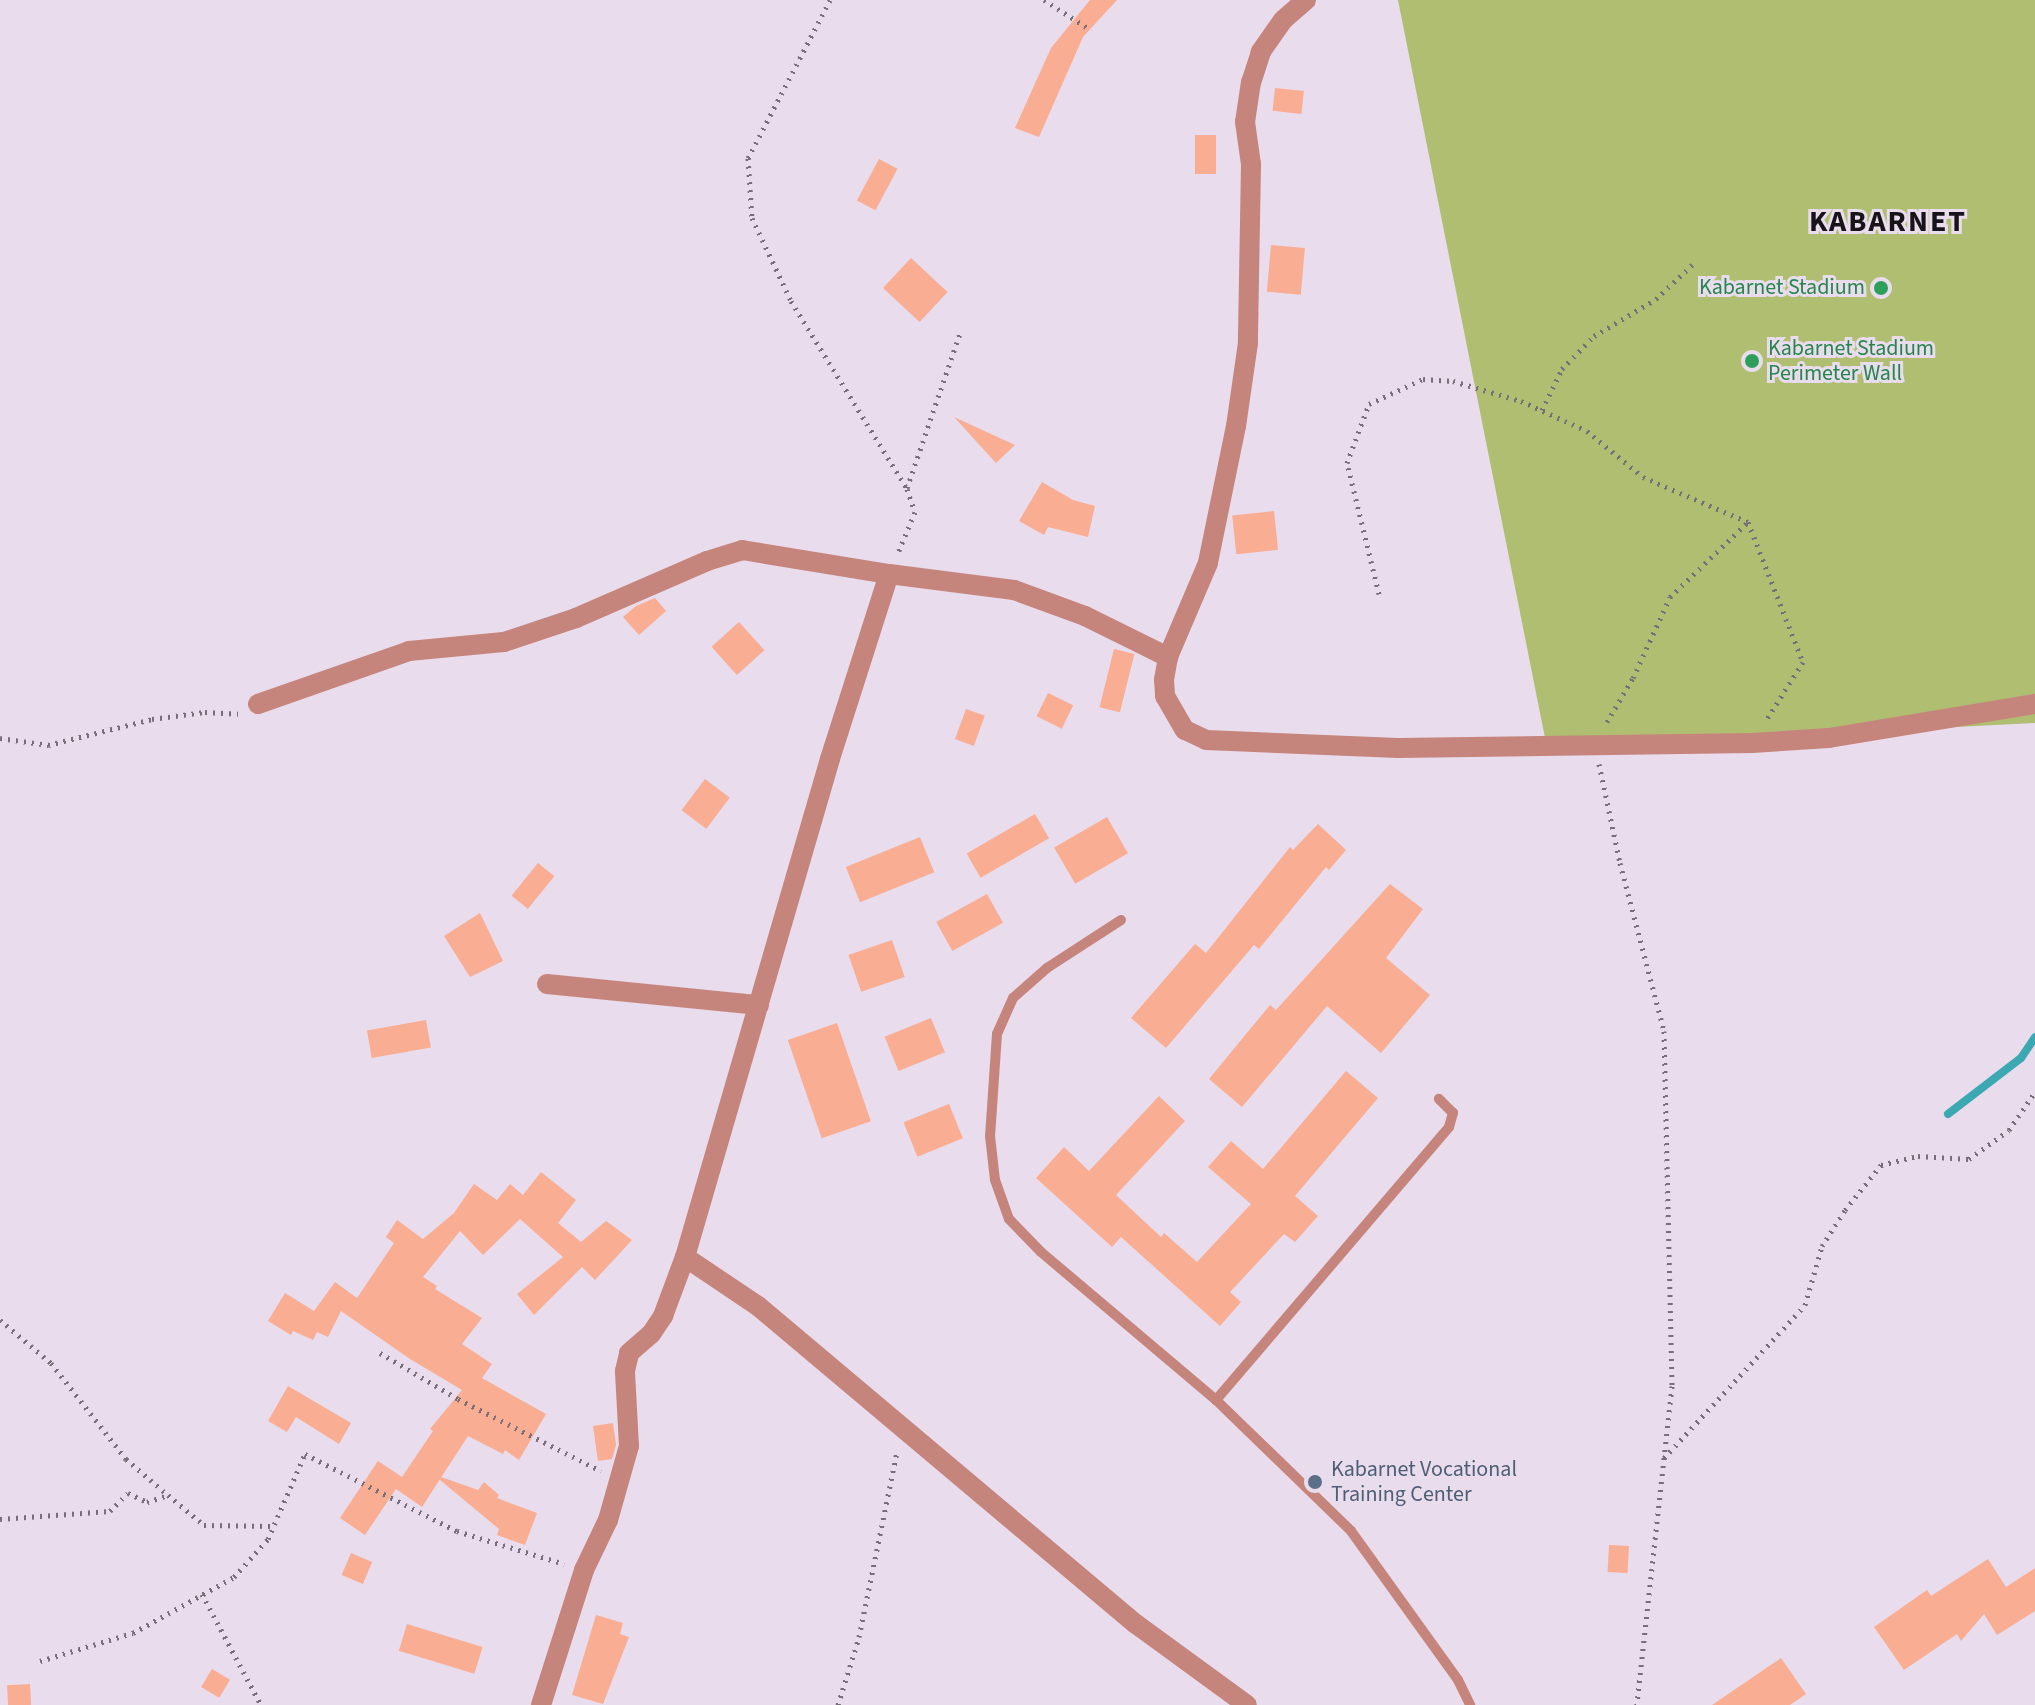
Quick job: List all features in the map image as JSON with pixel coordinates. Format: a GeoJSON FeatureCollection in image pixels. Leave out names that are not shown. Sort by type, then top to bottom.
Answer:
{"type":"FeatureCollection","features":[{"type":"Feature","properties":{"kind":"street"},"geometry":{"type":"LineString","coordinates":[[1306,0],[1283,20],[1261,52],[1251,82],[1245,122],[1251,164],[1248,343],[1236,426],[1208,563],[1168,657],[1165,696],[1185,730],[1206,740],[1398,748],[1752,743],[1829,738],[2035,704]]}},
{"type":"Feature","properties":{"kind":"street"},"geometry":{"type":"LineString","coordinates":[[258,704],[409,651],[504,642],[576,618],[707,561],[742,550],[1014,590],[1085,616],[1168,657]]}},
{"type":"Feature","properties":{"kind":"street"},"geometry":{"type":"LineString","coordinates":[[541,1705],[584,1570],[608,1520],[629,1446],[625,1371],[629,1353],[651,1334],[663,1316],[685,1257],[889,574]]}},
{"type":"Feature","properties":{"kind":"street"},"geometry":{"type":"LineString","coordinates":[[547,984],[759,1005]]}},
{"type":"Feature","properties":{"kind":"street"},"geometry":{"type":"LineString","coordinates":[[685,1257],[758,1306],[1136,1624],[1247,1705]]}},
{"type":"Feature","properties":{"kind":"lane"},"geometry":{"type":"LineString","coordinates":[[1121,920],[1047,968],[1013,998],[997,1034],[990,1136],[995,1180],[1009,1219],[1041,1252],[1216,1400],[1351,1531],[1458,1680],[1470,1705]]}},
{"type":"Feature","properties":{"kind":"lane"},"geometry":{"type":"LineString","coordinates":[[1216,1400],[1449,1127],[1453,1113],[1439,1099]]}},
{"type":"Feature","properties":{"kind":"path"},"geometry":{"type":"LineString","coordinates":[[830,0],[748,158],[752,218],[791,301],[907,489],[915,512],[889,574]]}},
{"type":"Feature","properties":{"kind":"path"},"geometry":{"type":"LineString","coordinates":[[1044,0],[1091,30]]}},
{"type":"Feature","properties":{"kind":"path"},"geometry":{"type":"LineString","coordinates":[[1542,410],[1562,369],[1594,336],[1656,299],[1692,265]]}},
{"type":"Feature","properties":{"kind":"path"},"geometry":{"type":"LineString","coordinates":[[907,489],[961,330]]}},
{"type":"Feature","properties":{"kind":"path"},"geometry":{"type":"LineString","coordinates":[[1379,594],[1347,463],[1369,404],[1423,379],[1453,381],[1542,410],[1587,431],[1643,477],[1748,522],[1803,662],[1752,743]]}},
{"type":"Feature","properties":{"kind":"path"},"geometry":{"type":"LineString","coordinates":[[1637,1705],[1672,1386],[1664,1031],[1620,863],[1594,743],[1633,678],[1670,597],[1748,522]]}},
{"type":"Feature","properties":{"kind":"path"},"geometry":{"type":"LineString","coordinates":[[0,738],[48,745],[152,719],[205,712],[236,715],[258,704]]}},
{"type":"Feature","properties":{"kind":"path"},"geometry":{"type":"LineString","coordinates":[[1664,1458],[1805,1305],[1822,1246],[1845,1210],[1881,1165],[1918,1156],[1969,1159],[2009,1130],[2035,1092]]}},
{"type":"Feature","properties":{"kind":"path"},"geometry":{"type":"LineString","coordinates":[[0,1320],[51,1363],[126,1459],[204,1525],[273,1526]]}},
{"type":"Feature","properties":{"kind":"path"},"geometry":{"type":"LineString","coordinates":[[380,1353],[458,1399],[619,1482]]}},
{"type":"Feature","properties":{"kind":"path"},"geometry":{"type":"LineString","coordinates":[[838,1705],[859,1637],[902,1427]]}},
{"type":"Feature","properties":{"kind":"path"},"geometry":{"type":"LineString","coordinates":[[40,1661],[133,1633],[234,1577],[268,1539],[305,1454],[457,1531],[584,1570]]}},
{"type":"Feature","properties":{"kind":"path"},"geometry":{"type":"LineString","coordinates":[[0,1519],[110,1511],[128,1493],[147,1502],[168,1495]]}},
{"type":"Feature","properties":{"kind":"path"},"geometry":{"type":"LineString","coordinates":[[202,1594],[261,1705]]}},
{"type":"Feature","properties":{"kind":"green space","name":"Kabarnet Stadium Perimeter Wall"},"geometry":{"type":"Polygon","coordinates":[[[1398,0],[2035,0],[2035,723],[1547,748],[1398,0]]]}},
{"type":"Feature","properties":{"kind":"building"},"geometry":{"type":"Polygon","coordinates":[[[1090,0],[1117,0],[1083,37],[1039,137],[1015,128],[1051,48],[1090,0]]]}},
{"type":"Feature","properties":{"kind":"building"},"geometry":{"type":"Polygon","coordinates":[[[1275,88],[1304,91],[1301,114],[1273,111],[1275,88]]]}},
{"type":"Feature","properties":{"kind":"building"},"geometry":{"type":"Polygon","coordinates":[[[1195,135],[1216,135],[1216,174],[1195,174],[1195,135]]]}},
{"type":"Feature","properties":{"kind":"building"},"geometry":{"type":"Polygon","coordinates":[[[879,159],[898,169],[875,210],[857,200],[879,159]]]}},
{"type":"Feature","properties":{"kind":"building"},"geometry":{"type":"Polygon","coordinates":[[[1271,245],[1305,248],[1301,295],[1267,292],[1271,245]]]}},
{"type":"Feature","properties":{"kind":"building"},"geometry":{"type":"Polygon","coordinates":[[[911,258],[948,292],[920,322],[883,288],[911,258]]]}},
{"type":"Feature","properties":{"kind":"building"},"geometry":{"type":"Polygon","coordinates":[[[954,417],[1015,445],[996,463],[954,417]]]}},
{"type":"Feature","properties":{"kind":"building"},"geometry":{"type":"Polygon","coordinates":[[[1042,482],[1073,500],[1095,506],[1088,537],[1048,527],[1044,535],[1019,521],[1042,482]]]}},
{"type":"Feature","properties":{"kind":"building"},"geometry":{"type":"Polygon","coordinates":[[[1274,511],[1278,550],[1236,554],[1232,515],[1274,511]]]}},
{"type":"Feature","properties":{"kind":"building"},"geometry":{"type":"Polygon","coordinates":[[[655,598],[666,611],[639,635],[623,617],[636,606],[655,598]]]}},
{"type":"Feature","properties":{"kind":"building"},"geometry":{"type":"Polygon","coordinates":[[[739,622],[764,650],[737,675],[712,647],[739,622]]]}},
{"type":"Feature","properties":{"kind":"building"},"geometry":{"type":"Polygon","coordinates":[[[1114,649],[1134,654],[1120,712],[1099,707],[1114,649]]]}},
{"type":"Feature","properties":{"kind":"building"},"geometry":{"type":"Polygon","coordinates":[[[1048,693],[1073,705],[1062,729],[1037,716],[1048,693]]]}},
{"type":"Feature","properties":{"kind":"building"},"geometry":{"type":"Polygon","coordinates":[[[966,709],[985,716],[974,746],[955,739],[966,709]]]}},
{"type":"Feature","properties":{"kind":"building"},"geometry":{"type":"Polygon","coordinates":[[[705,779],[730,798],[706,829],[682,810],[705,779]]]}},
{"type":"Feature","properties":{"kind":"building"},"geometry":{"type":"Polygon","coordinates":[[[1035,814],[1049,838],[981,878],[967,854],[1035,814]]]}},
{"type":"Feature","properties":{"kind":"building"},"geometry":{"type":"Polygon","coordinates":[[[1107,817],[1128,853],[1075,884],[1054,848],[1107,817]]]}},
{"type":"Feature","properties":{"kind":"building"},"geometry":{"type":"Polygon","coordinates":[[[1318,824],[1346,850],[1329,870],[1326,867],[1259,949],[1254,945],[1166,1048],[1131,1018],[1195,944],[1206,953],[1290,847],[1293,850],[1318,824]]]}},
{"type":"Feature","properties":{"kind":"building"},"geometry":{"type":"Polygon","coordinates":[[[920,837],[934,872],[860,902],[846,867],[920,837]]]}},
{"type":"Feature","properties":{"kind":"building"},"geometry":{"type":"Polygon","coordinates":[[[538,863],[554,876],[528,909],[512,896],[538,863]]]}},
{"type":"Feature","properties":{"kind":"building"},"geometry":{"type":"Polygon","coordinates":[[[1390,884],[1423,909],[1386,958],[1430,995],[1381,1053],[1327,1006],[1242,1107],[1209,1079],[1270,1005],[1276,1010],[1390,884]]]}},
{"type":"Feature","properties":{"kind":"building"},"geometry":{"type":"Polygon","coordinates":[[[987,894],[1003,923],[952,951],[936,922],[987,894]]]}},
{"type":"Feature","properties":{"kind":"building"},"geometry":{"type":"Polygon","coordinates":[[[480,913],[503,961],[470,977],[444,936],[480,913]]]}},
{"type":"Feature","properties":{"kind":"building"},"geometry":{"type":"Polygon","coordinates":[[[892,940],[905,977],[861,992],[849,955],[892,940]]]}},
{"type":"Feature","properties":{"kind":"building"},"geometry":{"type":"Polygon","coordinates":[[[931,1018],[945,1052],[899,1071],[885,1037],[931,1018]]]}},
{"type":"Feature","properties":{"kind":"building"},"geometry":{"type":"Polygon","coordinates":[[[426,1020],[431,1048],[372,1058],[367,1030],[426,1020]]]}},
{"type":"Feature","properties":{"kind":"building"},"geometry":{"type":"Polygon","coordinates":[[[837,1023],[871,1121],[822,1138],[788,1040],[837,1023]]]}},
{"type":"Feature","properties":{"kind":"building"},"geometry":{"type":"Polygon","coordinates":[[[1346,1071],[1378,1098],[1295,1196],[1318,1216],[1295,1242],[1284,1234],[1230,1292],[1241,1302],[1220,1326],[1121,1237],[1112,1247],[1036,1178],[1064,1147],[1089,1171],[1159,1096],[1185,1121],[1116,1195],[1161,1237],[1164,1233],[1197,1262],[1251,1204],[1208,1167],[1231,1141],[1263,1169],[1346,1071]]]}},
{"type":"Feature","properties":{"kind":"building"},"geometry":{"type":"Polygon","coordinates":[[[949,1104],[963,1138],[917,1157],[904,1122],[949,1104]]]}},
{"type":"Feature","properties":{"kind":"building"},"geometry":{"type":"Polygon","coordinates":[[[541,1172],[576,1200],[558,1223],[581,1242],[606,1221],[632,1240],[595,1280],[582,1267],[534,1315],[517,1294],[563,1257],[520,1219],[483,1255],[460,1231],[423,1277],[437,1286],[435,1289],[482,1318],[462,1344],[492,1364],[482,1378],[546,1414],[519,1460],[505,1450],[503,1454],[468,1436],[422,1507],[396,1489],[365,1535],[340,1518],[378,1461],[402,1477],[433,1431],[430,1429],[462,1390],[410,1359],[341,1311],[328,1337],[317,1332],[313,1340],[293,1331],[291,1335],[268,1321],[285,1293],[314,1311],[335,1282],[357,1298],[394,1243],[386,1237],[397,1220],[423,1239],[454,1213],[474,1184],[497,1200],[510,1184],[523,1195],[541,1172]]]}},
{"type":"Feature","properties":{"kind":"building"},"geometry":{"type":"Polygon","coordinates":[[[288,1386],[351,1423],[339,1444],[296,1417],[287,1432],[268,1421],[288,1386]]]}},
{"type":"Feature","properties":{"kind":"building"},"geometry":{"type":"Polygon","coordinates":[[[613,1423],[616,1445],[612,1459],[598,1461],[593,1426],[613,1423]]]}},
{"type":"Feature","properties":{"kind":"building"},"geometry":{"type":"Polygon","coordinates":[[[441,1477],[478,1490],[484,1482],[499,1495],[497,1498],[537,1513],[525,1545],[497,1535],[499,1529],[440,1480],[441,1477]]]}},
{"type":"Feature","properties":{"kind":"building"},"geometry":{"type":"Polygon","coordinates":[[[1609,1545],[1629,1546],[1628,1573],[1608,1572],[1609,1545]]]}},
{"type":"Feature","properties":{"kind":"building"},"geometry":{"type":"Polygon","coordinates":[[[351,1553],[372,1562],[363,1584],[342,1575],[351,1553]]]}},
{"type":"Feature","properties":{"kind":"building"},"geometry":{"type":"Polygon","coordinates":[[[1988,1559],[2006,1587],[2035,1568],[2035,1611],[1997,1635],[1984,1614],[1961,1641],[1957,1634],[1904,1670],[1874,1627],[1927,1590],[1931,1596],[1988,1559]]]}},
{"type":"Feature","properties":{"kind":"building"},"geometry":{"type":"Polygon","coordinates":[[[596,1615],[623,1623],[620,1634],[629,1637],[603,1704],[572,1695],[596,1615]]]}},
{"type":"Feature","properties":{"kind":"building"},"geometry":{"type":"Polygon","coordinates":[[[407,1624],[483,1647],[474,1674],[399,1651],[407,1624]]]}},
{"type":"Feature","properties":{"kind":"building"},"geometry":{"type":"Polygon","coordinates":[[[1781,1658],[1806,1694],[1790,1705],[1712,1705],[1781,1658]]]}},
{"type":"Feature","properties":{"kind":"building"},"geometry":{"type":"Polygon","coordinates":[[[212,1669],[230,1680],[219,1698],[201,1687],[212,1669]]]}},
{"type":"Feature","properties":{"kind":"building"},"geometry":{"type":"Polygon","coordinates":[[[30,1684],[31,1705],[8,1705],[7,1685],[30,1684]]]}},
{"type":"Feature","properties":{"kind":"waterway"},"geometry":{"type":"LineString","coordinates":[[1948,1114],[2021,1058],[2035,1037]]}},
{"type":"Feature","properties":{"kind":"place","name":"Kabarnet Stadium"},"geometry":{"type":"Point","coordinates":[1881,288]}},
{"type":"Feature","properties":{"kind":"place","name":"Kabarnet Stadium Perimeter Wall"},"geometry":{"type":"Point","coordinates":[1752,361]}},
{"type":"Feature","properties":{"kind":"place","name":"Kabarnet Vocational Training Center"},"geometry":{"type":"Point","coordinates":[1315,1482]}},
{"type":"Feature","properties":{"kind":"district","name":"KABARNET"},"geometry":{"type":"Point","coordinates":[1888,222]}}]}
